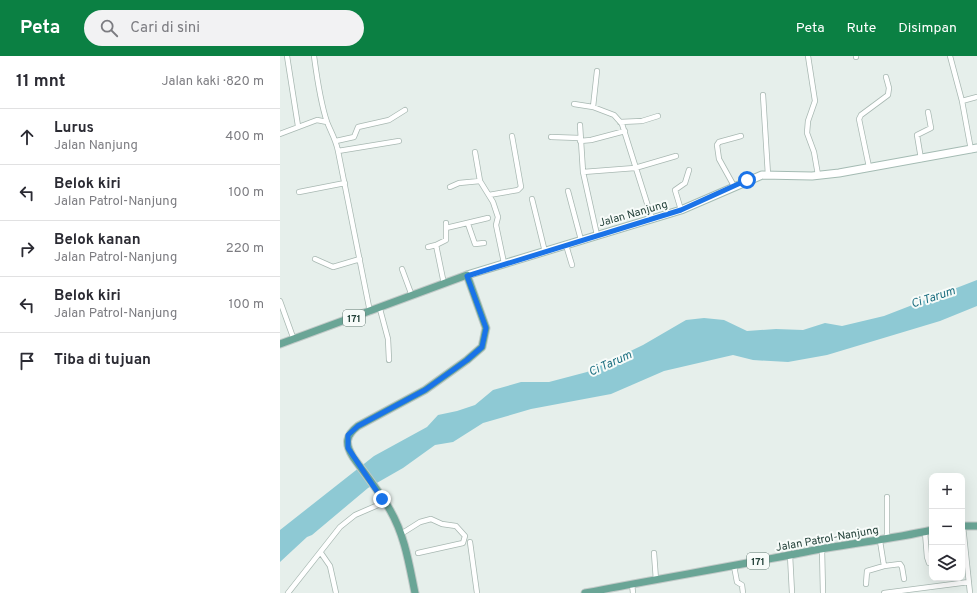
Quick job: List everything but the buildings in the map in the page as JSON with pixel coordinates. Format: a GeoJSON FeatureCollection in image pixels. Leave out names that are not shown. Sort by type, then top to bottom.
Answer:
{"type":"FeatureCollection","features":[{"type":"Feature","properties":{"kind":"main road","name":"Jalan Nanjung"},"geometry":{"type":"LineString","coordinates":[[280,344],[504,263],[546,252],[580,240],[681,210],[755,177],[768,175],[818,175],[974,149]]}},
{"type":"Feature","properties":{"kind":"main road"},"geometry":{"type":"LineString","coordinates":[[415,593],[408,555],[401,534],[384,501],[353,457],[348,448],[347,440],[351,432],[425,390],[467,360],[482,347],[486,328],[467,276]]}},
{"type":"Feature","properties":{"kind":"main road"},"geometry":{"type":"LineString","coordinates":[[965,526],[977,526]]}},
{"type":"Feature","properties":{"kind":"main road","name":"Jalan Patrol-Nanjung"},"geometry":{"type":"LineString","coordinates":[[585,593],[928,531]]}},
{"type":"Feature","properties":{"kind":"street"},"geometry":{"type":"LineString","coordinates":[[287,56],[298,126]]}},
{"type":"Feature","properties":{"kind":"street"},"geometry":{"type":"LineString","coordinates":[[314,56],[317,80],[328,122],[336,141],[370,312]]}},
{"type":"Feature","properties":{"kind":"street"},"geometry":{"type":"LineString","coordinates":[[808,56],[815,101],[808,121],[807,133],[814,152],[818,175]]}},
{"type":"Feature","properties":{"kind":"street"},"geometry":{"type":"LineString","coordinates":[[950,56],[974,149]]}},
{"type":"Feature","properties":{"kind":"street"},"geometry":{"type":"LineString","coordinates":[[593,107],[597,71]]}},
{"type":"Feature","properties":{"kind":"street"},"geometry":{"type":"LineString","coordinates":[[869,167],[859,119],[861,115],[888,95],[889,88],[886,77]]}},
{"type":"Feature","properties":{"kind":"street"},"geometry":{"type":"LineString","coordinates":[[763,95],[768,175]]}},
{"type":"Feature","properties":{"kind":"street"},"geometry":{"type":"LineString","coordinates":[[962,101],[977,97]]}},
{"type":"Feature","properties":{"kind":"street"},"geometry":{"type":"LineString","coordinates":[[574,104],[593,107],[614,115],[620,122],[625,131],[635,168],[652,219]]}},
{"type":"Feature","properties":{"kind":"street"},"geometry":{"type":"LineString","coordinates":[[336,141],[354,137],[358,127],[389,120],[405,110]]}},
{"type":"Feature","properties":{"kind":"street"},"geometry":{"type":"LineString","coordinates":[[921,159],[917,135],[930,128],[928,112]]}},
{"type":"Feature","properties":{"kind":"street"},"geometry":{"type":"LineString","coordinates":[[620,122],[638,121],[658,116]]}},
{"type":"Feature","properties":{"kind":"street"},"geometry":{"type":"LineString","coordinates":[[280,134],[317,120],[328,122]]}},
{"type":"Feature","properties":{"kind":"street"},"geometry":{"type":"LineString","coordinates":[[580,125],[583,172],[597,235]]}},
{"type":"Feature","properties":{"kind":"street"},"geometry":{"type":"LineString","coordinates":[[550,136],[591,140],[625,131]]}},
{"type":"Feature","properties":{"kind":"street"},"geometry":{"type":"LineString","coordinates":[[489,195],[518,190],[521,187],[512,136]]}},
{"type":"Feature","properties":{"kind":"street"},"geometry":{"type":"LineString","coordinates":[[734,186],[719,159],[717,145],[719,142],[741,136]]}},
{"type":"Feature","properties":{"kind":"street"},"geometry":{"type":"LineString","coordinates":[[338,151],[398,141]]}},
{"type":"Feature","properties":{"kind":"street"},"geometry":{"type":"LineString","coordinates":[[475,152],[480,181],[489,195],[498,217],[496,222],[504,263]]}},
{"type":"Feature","properties":{"kind":"street"},"geometry":{"type":"LineString","coordinates":[[583,172],[635,168],[676,156]]}},
{"type":"Feature","properties":{"kind":"street"},"geometry":{"type":"LineString","coordinates":[[681,210],[675,190],[685,183],[689,170]]}},
{"type":"Feature","properties":{"kind":"street"},"geometry":{"type":"LineString","coordinates":[[450,187],[459,183],[480,181]]}},
{"type":"Feature","properties":{"kind":"street"},"geometry":{"type":"LineString","coordinates":[[299,192],[345,183]]}},
{"type":"Feature","properties":{"kind":"street"},"geometry":{"type":"LineString","coordinates":[[568,191],[580,240]]}},
{"type":"Feature","properties":{"kind":"street"},"geometry":{"type":"LineString","coordinates":[[532,199],[546,252]]}},
{"type":"Feature","properties":{"kind":"street"},"geometry":{"type":"LineString","coordinates":[[428,247],[446,241],[446,225],[468,224],[488,218]]}},
{"type":"Feature","properties":{"kind":"street"},"geometry":{"type":"LineString","coordinates":[[468,224],[475,244],[484,242]]}},
{"type":"Feature","properties":{"kind":"street"},"geometry":{"type":"LineString","coordinates":[[436,245],[444,284]]}},
{"type":"Feature","properties":{"kind":"street"},"geometry":{"type":"LineString","coordinates":[[566,245],[572,265]]}},
{"type":"Feature","properties":{"kind":"street"},"geometry":{"type":"LineString","coordinates":[[314,260],[333,267],[360,259]]}},
{"type":"Feature","properties":{"kind":"street"},"geometry":{"type":"LineString","coordinates":[[402,269],[412,296]]}},
{"type":"Feature","properties":{"kind":"street"},"geometry":{"type":"LineString","coordinates":[[280,301],[294,340]]}},
{"type":"Feature","properties":{"kind":"street"},"geometry":{"type":"LineString","coordinates":[[380,309],[388,338],[388,360]]}},
{"type":"Feature","properties":{"kind":"street"},"geometry":{"type":"LineString","coordinates":[[884,566],[883,540],[887,497]]}},
{"type":"Feature","properties":{"kind":"street"},"geometry":{"type":"LineString","coordinates":[[288,593],[321,553],[329,539],[340,527],[356,515],[384,501]]}},
{"type":"Feature","properties":{"kind":"street"},"geometry":{"type":"LineString","coordinates":[[401,534],[420,522],[431,519],[442,524],[456,526],[465,536],[463,543],[418,552]]}},
{"type":"Feature","properties":{"kind":"street"},"geometry":{"type":"LineString","coordinates":[[928,531],[927,557],[929,563]]}},
{"type":"Feature","properties":{"kind":"street"},"geometry":{"type":"LineString","coordinates":[[470,542],[477,593]]}},
{"type":"Feature","properties":{"kind":"street"},"geometry":{"type":"LineString","coordinates":[[965,545],[970,593]]}},
{"type":"Feature","properties":{"kind":"street"},"geometry":{"type":"LineString","coordinates":[[822,549],[823,593]]}},
{"type":"Feature","properties":{"kind":"street"},"geometry":{"type":"LineString","coordinates":[[321,553],[330,566],[336,593]]}},
{"type":"Feature","properties":{"kind":"street"},"geometry":{"type":"LineString","coordinates":[[654,554],[656,580]]}},
{"type":"Feature","properties":{"kind":"street"},"geometry":{"type":"LineString","coordinates":[[790,555],[792,593]]}},
{"type":"Feature","properties":{"kind":"street"},"geometry":{"type":"LineString","coordinates":[[866,584],[867,571],[884,566],[900,564],[904,579]]}},
{"type":"Feature","properties":{"kind":"street"},"geometry":{"type":"LineString","coordinates":[[734,566],[737,582],[742,585],[742,593]]}},
{"type":"Feature","properties":{"kind":"street"},"geometry":{"type":"LineString","coordinates":[[884,593],[969,582]]}},
{"type":"Feature","properties":{"kind":"street"},"geometry":{"type":"LineString","coordinates":[[632,584],[633,593]]}},
{"type":"Feature","properties":{"kind":"water","name":"Ci Tarum"},"geometry":{"type":"Polygon","coordinates":[[[977,280],[977,306],[940,321],[827,355],[788,362],[753,360],[733,355],[664,371],[611,394],[531,409],[483,423],[453,442],[435,445],[403,468],[368,488],[312,535],[307,537],[280,562],[280,530],[374,456],[427,427],[438,415],[475,405],[493,390],[521,382],[549,382],[587,372],[643,345],[686,320],[704,318],[724,320],[747,331],[776,329],[803,330],[825,323],[842,326],[884,316],[977,280]]]}},
{"type":"Feature","properties":{"kind":"route"},"geometry":{"type":"LineString","coordinates":[[382,499],[348,448],[348,435],[358,426],[425,390],[479,351],[482,347],[485,341],[486,328],[467,276],[504,263],[546,252],[580,240],[681,210],[720,194],[747,180]]}}]}
